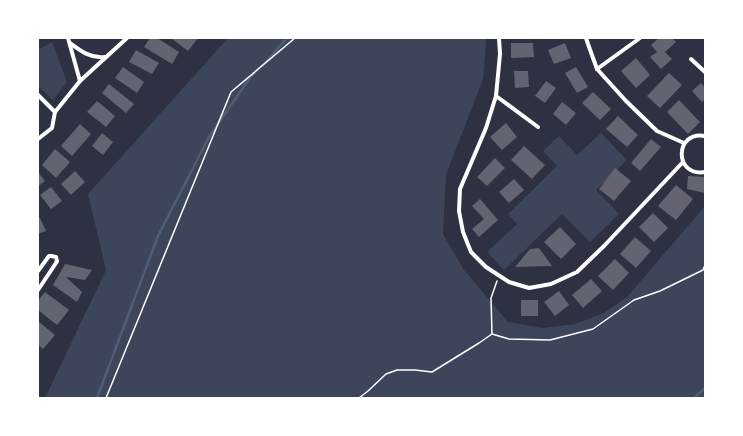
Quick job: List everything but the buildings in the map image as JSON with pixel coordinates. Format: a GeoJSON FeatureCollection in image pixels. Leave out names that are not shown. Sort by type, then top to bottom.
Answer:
{"type":"FeatureCollection","features":[{"type":"Feature","properties":{"kind":"street"},"geometry":{"type":"LineString","coordinates":[[38,139],[52,128],[55,112],[80,81],[127,38]]}},
{"type":"Feature","properties":{"kind":"street"},"geometry":{"type":"LineString","coordinates":[[498,38],[500,54],[496,96],[486,128],[460,189],[459,211],[463,232],[471,252],[486,267],[510,282],[529,288],[551,284],[577,272],[604,246],[683,162]]}},
{"type":"Feature","properties":{"kind":"street"},"geometry":{"type":"LineString","coordinates":[[586,38],[597,69],[626,101],[657,131],[684,143]]}},
{"type":"Feature","properties":{"kind":"street"},"geometry":{"type":"LineString","coordinates":[[597,69],[640,38]]}},
{"type":"Feature","properties":{"kind":"street"},"geometry":{"type":"LineString","coordinates":[[69,40],[86,54],[99,58],[106,56]]}},
{"type":"Feature","properties":{"kind":"street"},"geometry":{"type":"LineString","coordinates":[[69,40],[80,81]]}},
{"type":"Feature","properties":{"kind":"street"},"geometry":{"type":"LineString","coordinates":[[691,59],[705,72]]}},
{"type":"Feature","properties":{"kind":"street"},"geometry":{"type":"LineString","coordinates":[[38,95],[55,112]]}},
{"type":"Feature","properties":{"kind":"street"},"geometry":{"type":"LineString","coordinates":[[496,96],[538,127]]}},
{"type":"Feature","properties":{"kind":"street"},"geometry":{"type":"LineString","coordinates":[[705,136],[694,136],[689,139],[684,143],[681,155],[686,167],[691,171],[698,173],[705,172]]}},
{"type":"Feature","properties":{"kind":"street"},"geometry":{"type":"LineString","coordinates":[[38,271],[49,256],[56,257],[57,261],[38,290]]}},
{"type":"Feature","properties":{"kind":"path"},"geometry":{"type":"LineString","coordinates":[[106,398],[231,92],[295,38]]}},
{"type":"Feature","properties":{"kind":"path"},"geometry":{"type":"LineString","coordinates":[[492,334],[509,339],[550,340],[593,329],[634,300],[660,291],[703,270],[705,265]]}},
{"type":"Feature","properties":{"kind":"path"},"geometry":{"type":"LineString","coordinates":[[492,334],[491,298],[498,275]]}},
{"type":"Feature","properties":{"kind":"path"},"geometry":{"type":"LineString","coordinates":[[359,398],[368,392],[386,374],[397,370],[432,372],[492,334]]}},
{"type":"Feature","properties":{"kind":"shaded area"},"geometry":{"type":"Polygon","coordinates":[[[228,38],[486,38],[483,79],[446,175],[443,234],[464,270],[508,322],[543,328],[575,324],[604,313],[627,297],[705,206],[705,398],[45,398],[106,270],[88,194],[228,38]]]}},
{"type":"Feature","properties":{"kind":"shaded area"},"geometry":{"type":"Polygon","coordinates":[[[52,42],[67,82],[53,100],[38,86],[38,50],[52,42]]]}},
{"type":"Feature","properties":{"kind":"shaded area"},"geometry":{"type":"Polygon","coordinates":[[[601,133],[627,160],[596,190],[619,214],[590,242],[562,214],[504,270],[487,252],[517,224],[508,214],[557,166],[543,151],[559,136],[577,155],[601,133]]]}},
{"type":"Feature","properties":{"kind":"waterway"},"geometry":{"type":"LineString","coordinates":[[262,66],[287,38]]}},
{"type":"Feature","properties":{"kind":"waterway"},"geometry":{"type":"LineString","coordinates":[[97,398],[158,236],[209,137],[249,79],[258,69]]}},
{"type":"Feature","properties":{"kind":"waterway"},"geometry":{"type":"LineString","coordinates":[[694,398],[705,388]]}}]}
